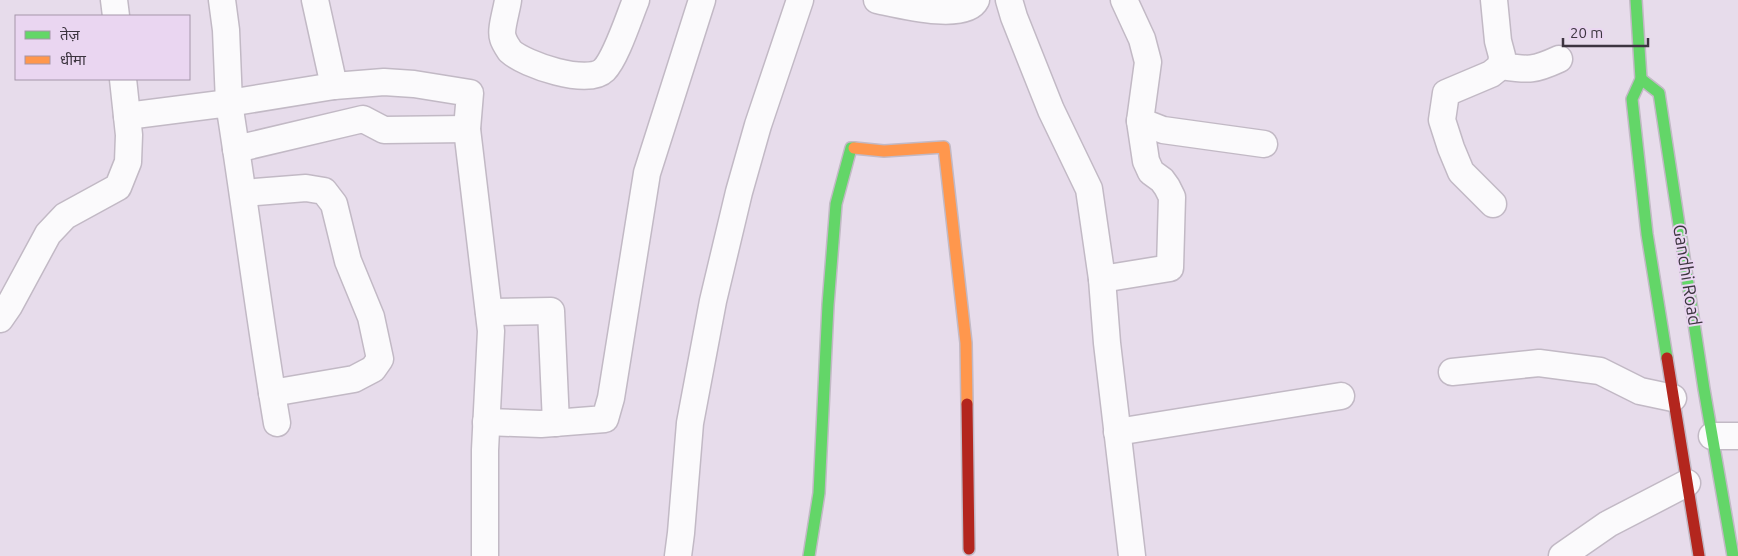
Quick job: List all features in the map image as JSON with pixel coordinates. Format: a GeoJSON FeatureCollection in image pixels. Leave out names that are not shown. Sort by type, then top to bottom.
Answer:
{"type":"FeatureCollection","features":[{"type":"Feature","properties":{"kind":"main road"},"geometry":{"type":"LineString","coordinates":[[1636,0],[1641,78],[1632,99],[1647,234],[1699,556]]}},
{"type":"Feature","properties":{"kind":"main road","name":"Gandhi Road"},"geometry":{"type":"LineString","coordinates":[[1641,78],[1659,93],[1712,436],[1733,556]]}},
{"type":"Feature","properties":{"kind":"main road"},"geometry":{"type":"LineString","coordinates":[[809,556],[819,493],[828,305],[836,204],[851,148],[884,151],[944,147],[966,343],[969,549]]}},
{"type":"Feature","properties":{"kind":"street"},"geometry":{"type":"LineString","coordinates":[[114,0],[116,15]]}},
{"type":"Feature","properties":{"kind":"street"},"geometry":{"type":"LineString","coordinates":[[222,0],[226,30],[228,103],[277,423]]}},
{"type":"Feature","properties":{"kind":"street"},"geometry":{"type":"LineString","coordinates":[[315,0],[334,86]]}},
{"type":"Feature","properties":{"kind":"street"},"geometry":{"type":"LineString","coordinates":[[508,0],[502,37],[510,50],[527,62],[544,68],[570,74],[591,76],[604,71],[620,40],[636,0]]}},
{"type":"Feature","properties":{"kind":"street"},"geometry":{"type":"LineString","coordinates":[[486,422],[541,424],[605,419],[611,398],[647,173],[702,0]]}},
{"type":"Feature","properties":{"kind":"street"},"geometry":{"type":"LineString","coordinates":[[678,556],[690,423],[714,301],[739,192],[758,125],[800,0]]}},
{"type":"Feature","properties":{"kind":"street"},"geometry":{"type":"LineString","coordinates":[[877,0],[925,9],[960,11],[974,4],[976,0]]}},
{"type":"Feature","properties":{"kind":"street"},"geometry":{"type":"LineString","coordinates":[[1009,0],[1051,110],[1088,188],[1102,279],[1107,344],[1132,556]]}},
{"type":"Feature","properties":{"kind":"street"},"geometry":{"type":"LineString","coordinates":[[1102,279],[1170,268],[1172,197],[1167,186],[1151,172],[1146,161],[1140,121],[1148,62],[1142,39],[1124,0]]}},
{"type":"Feature","properties":{"kind":"street"},"geometry":{"type":"LineString","coordinates":[[1493,204],[1461,172],[1442,120],[1446,93],[1491,74],[1501,66],[1502,56],[1498,41],[1494,0]]}},
{"type":"Feature","properties":{"kind":"street"},"geometry":{"type":"LineString","coordinates":[[1501,66],[1526,70],[1540,68],[1558,59]]}},
{"type":"Feature","properties":{"kind":"street"},"geometry":{"type":"LineString","coordinates":[[0,319],[48,234],[65,216],[118,187],[128,162],[129,135],[123,80]]}},
{"type":"Feature","properties":{"kind":"street"},"geometry":{"type":"LineString","coordinates":[[127,116],[228,103],[334,86],[384,82],[414,84],[470,93],[467,128],[491,331],[486,422],[485,556]]}},
{"type":"Feature","properties":{"kind":"street"},"geometry":{"type":"LineString","coordinates":[[236,149],[363,119],[384,130],[467,128]]}},
{"type":"Feature","properties":{"kind":"street"},"geometry":{"type":"LineString","coordinates":[[1140,121],[1163,130],[1264,144]]}},
{"type":"Feature","properties":{"kind":"street"},"geometry":{"type":"LineString","coordinates":[[243,193],[306,188],[324,191],[334,204],[348,261],[371,317],[380,359],[373,369],[354,378],[272,393]]}},
{"type":"Feature","properties":{"kind":"street"},"geometry":{"type":"LineString","coordinates":[[489,312],[552,311],[556,423]]}},
{"type":"Feature","properties":{"kind":"street"},"geometry":{"type":"LineString","coordinates":[[1452,372],[1539,363],[1600,371],[1640,391],[1673,398]]}},
{"type":"Feature","properties":{"kind":"street"},"geometry":{"type":"LineString","coordinates":[[1117,432],[1341,396]]}},
{"type":"Feature","properties":{"kind":"street"},"geometry":{"type":"LineString","coordinates":[[1712,436],[1738,436]]}},
{"type":"Feature","properties":{"kind":"street"},"geometry":{"type":"LineString","coordinates":[[1562,556],[1608,524],[1687,483]]}},
{"type":"Feature","properties":{"kind":"traffic: fast"},"geometry":{"type":"LineString","coordinates":[[1636,0],[1641,79],[1632,99],[1647,234],[1667,358]]}},
{"type":"Feature","properties":{"kind":"traffic: fast"},"geometry":{"type":"LineString","coordinates":[[1641,79],[1659,93],[1704,389],[1733,556]]}},
{"type":"Feature","properties":{"kind":"traffic: fast"},"geometry":{"type":"LineString","coordinates":[[809,556],[819,493],[828,305],[836,204],[851,148],[854,148]]}},
{"type":"Feature","properties":{"kind":"traffic: slow"},"geometry":{"type":"LineString","coordinates":[[854,148],[884,151],[944,147],[966,343],[967,404]]}},
{"type":"Feature","properties":{"kind":"traffic: jam"},"geometry":{"type":"LineString","coordinates":[[1667,358],[1699,556]]}},
{"type":"Feature","properties":{"kind":"traffic: jam"},"geometry":{"type":"LineString","coordinates":[[967,404],[969,549]]}}]}
